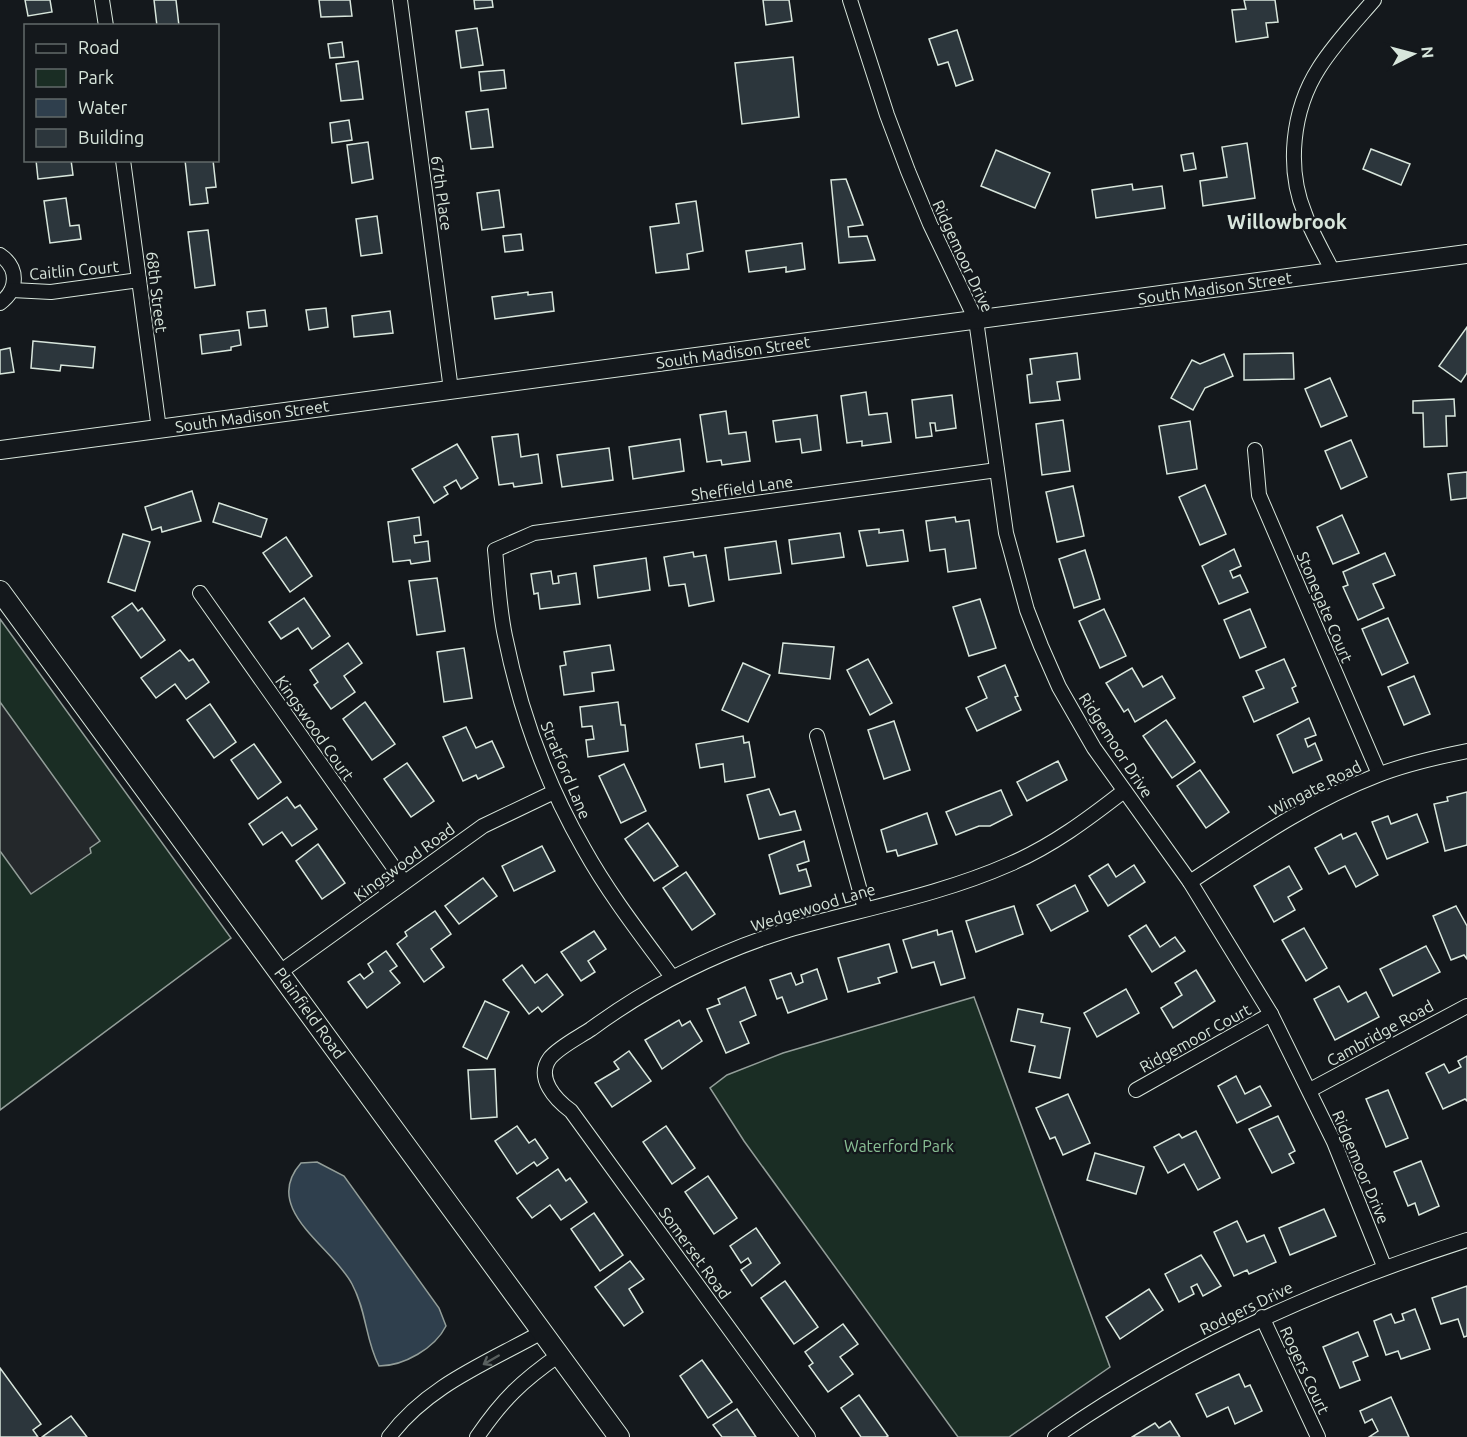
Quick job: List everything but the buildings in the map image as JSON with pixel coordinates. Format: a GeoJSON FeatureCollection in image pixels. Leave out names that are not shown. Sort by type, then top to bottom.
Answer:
{"type":"FeatureCollection","features":[{"type":"Feature","properties":{"kind":"main road","name":"Plainfield Road"},"geometry":{"type":"LineString","coordinates":[[0,591],[619,1437]]}},
{"type":"Feature","properties":{"kind":"street"},"geometry":{"type":"LineString","coordinates":[[102,0],[106,24]]}},
{"type":"Feature","properties":{"kind":"street","name":"67th Place"},"geometry":{"type":"LineString","coordinates":[[400,0],[451,390]]}},
{"type":"Feature","properties":{"kind":"street","name":"Ridgemoor Drive"},"geometry":{"type":"LineString","coordinates":[[850,0],[876,84],[908,171],[930,224],[976,320],[1006,533],[1015,570],[1041,646],[1076,719],[1124,791],[1190,882],[1271,1014],[1310,1090],[1384,1266]]}},
{"type":"Feature","properties":{"kind":"street"},"geometry":{"type":"LineString","coordinates":[[1333,272],[1305,214],[1299,195],[1294,172],[1297,123],[1304,97],[1317,70],[1374,0]]}},
{"type":"Feature","properties":{"kind":"street","name":"68th Street"},"geometry":{"type":"LineString","coordinates":[[123,162],[159,429]]}},
{"type":"Feature","properties":{"kind":"street","name":"South Madison Street"},"geometry":{"type":"LineString","coordinates":[[0,450],[1467,254]]}},
{"type":"Feature","properties":{"kind":"street"},"geometry":{"type":"LineString","coordinates":[[0,255],[11,266],[14,273],[12,290],[0,303]]}},
{"type":"Feature","properties":{"kind":"street","name":"Caitlin Court"},"geometry":{"type":"LineString","coordinates":[[12,290],[51,291],[139,280]]}},
{"type":"Feature","properties":{"kind":"street","name":"Stonegate Court"},"geometry":{"type":"LineString","coordinates":[[1255,450],[1259,495],[1379,774]]}},
{"type":"Feature","properties":{"kind":"street","name":"Sheffield Lane"},"geometry":{"type":"LineString","coordinates":[[495,550],[534,533],[997,470]]}},
{"type":"Feature","properties":{"kind":"street","name":"Stratford Lane"},"geometry":{"type":"LineString","coordinates":[[495,550],[504,634],[515,682],[530,732],[554,792],[602,879],[672,977]]}},
{"type":"Feature","properties":{"kind":"street","name":"Kingswood Court"},"geometry":{"type":"LineString","coordinates":[[200,592],[404,882]]}},
{"type":"Feature","properties":{"kind":"street"},"geometry":{"type":"LineString","coordinates":[[817,736],[865,909]]}},
{"type":"Feature","properties":{"kind":"street","name":"Wingate Road"},"geometry":{"type":"LineString","coordinates":[[1190,882],[1290,817],[1379,774],[1467,751]]}},
{"type":"Feature","properties":{"kind":"street","name":"Wedgewood Lane"},"geometry":{"type":"LineString","coordinates":[[551,1092],[545,1075],[550,1059],[614,1012],[672,977],[755,941],[972,879],[1010,864],[1056,840],[1124,791]]}},
{"type":"Feature","properties":{"kind":"street","name":"Kingswood Road"},"geometry":{"type":"LineString","coordinates":[[280,972],[483,826],[554,792]]}},
{"type":"Feature","properties":{"kind":"street","name":"Cambridge Road"},"geometry":{"type":"LineString","coordinates":[[1310,1090],[1467,1006]]}},
{"type":"Feature","properties":{"kind":"street","name":"Ridgemoor Court"},"geometry":{"type":"LineString","coordinates":[[1136,1090],[1271,1014]]}},
{"type":"Feature","properties":{"kind":"street","name":"Somerset Road"},"geometry":{"type":"LineString","coordinates":[[551,1092],[571,1111],[808,1437]]}},
{"type":"Feature","properties":{"kind":"street","name":"Rodgers Drive"},"geometry":{"type":"LineString","coordinates":[[1054,1437],[1164,1369],[1262,1317],[1384,1266],[1467,1240]]}},
{"type":"Feature","properties":{"kind":"street","name":"Rogers Court"},"geometry":{"type":"LineString","coordinates":[[1262,1317],[1318,1437]]}},
{"type":"Feature","properties":{"kind":"street"},"geometry":{"type":"LineString","coordinates":[[389,1437],[405,1416],[429,1395],[542,1332]]}},
{"type":"Feature","properties":{"kind":"street"},"geometry":{"type":"LineString","coordinates":[[477,1437],[499,1405],[526,1379],[559,1355]]}},
{"type":"Feature","properties":{"kind":"green space"},"geometry":{"type":"Polygon","coordinates":[[[0,619],[231,938],[0,1110],[0,619]]]}},
{"type":"Feature","properties":{"kind":"green space","name":"Waterford Park"},"geometry":{"type":"Polygon","coordinates":[[[974,997],[1110,1367],[1009,1437],[958,1437],[744,1141],[710,1088],[727,1075],[783,1053],[974,997]]]}},
{"type":"Feature","properties":{"kind":"shaded area"},"geometry":{"type":"Polygon","coordinates":[[[0,702],[100,841],[90,848],[91,853],[31,894],[0,851],[0,702]]]}},
{"type":"Feature","properties":{"kind":"water"},"geometry":{"type":"Polygon","coordinates":[[[317,1162],[344,1176],[439,1308],[446,1326],[434,1342],[408,1359],[379,1366],[371,1346],[361,1305],[352,1284],[294,1212],[289,1196],[291,1180],[301,1163],[317,1162]]]}},
{"type":"Feature","properties":{"kind":"district","name":"Willowbrook"},"geometry":{"type":"Point","coordinates":[1287,222]}}]}
